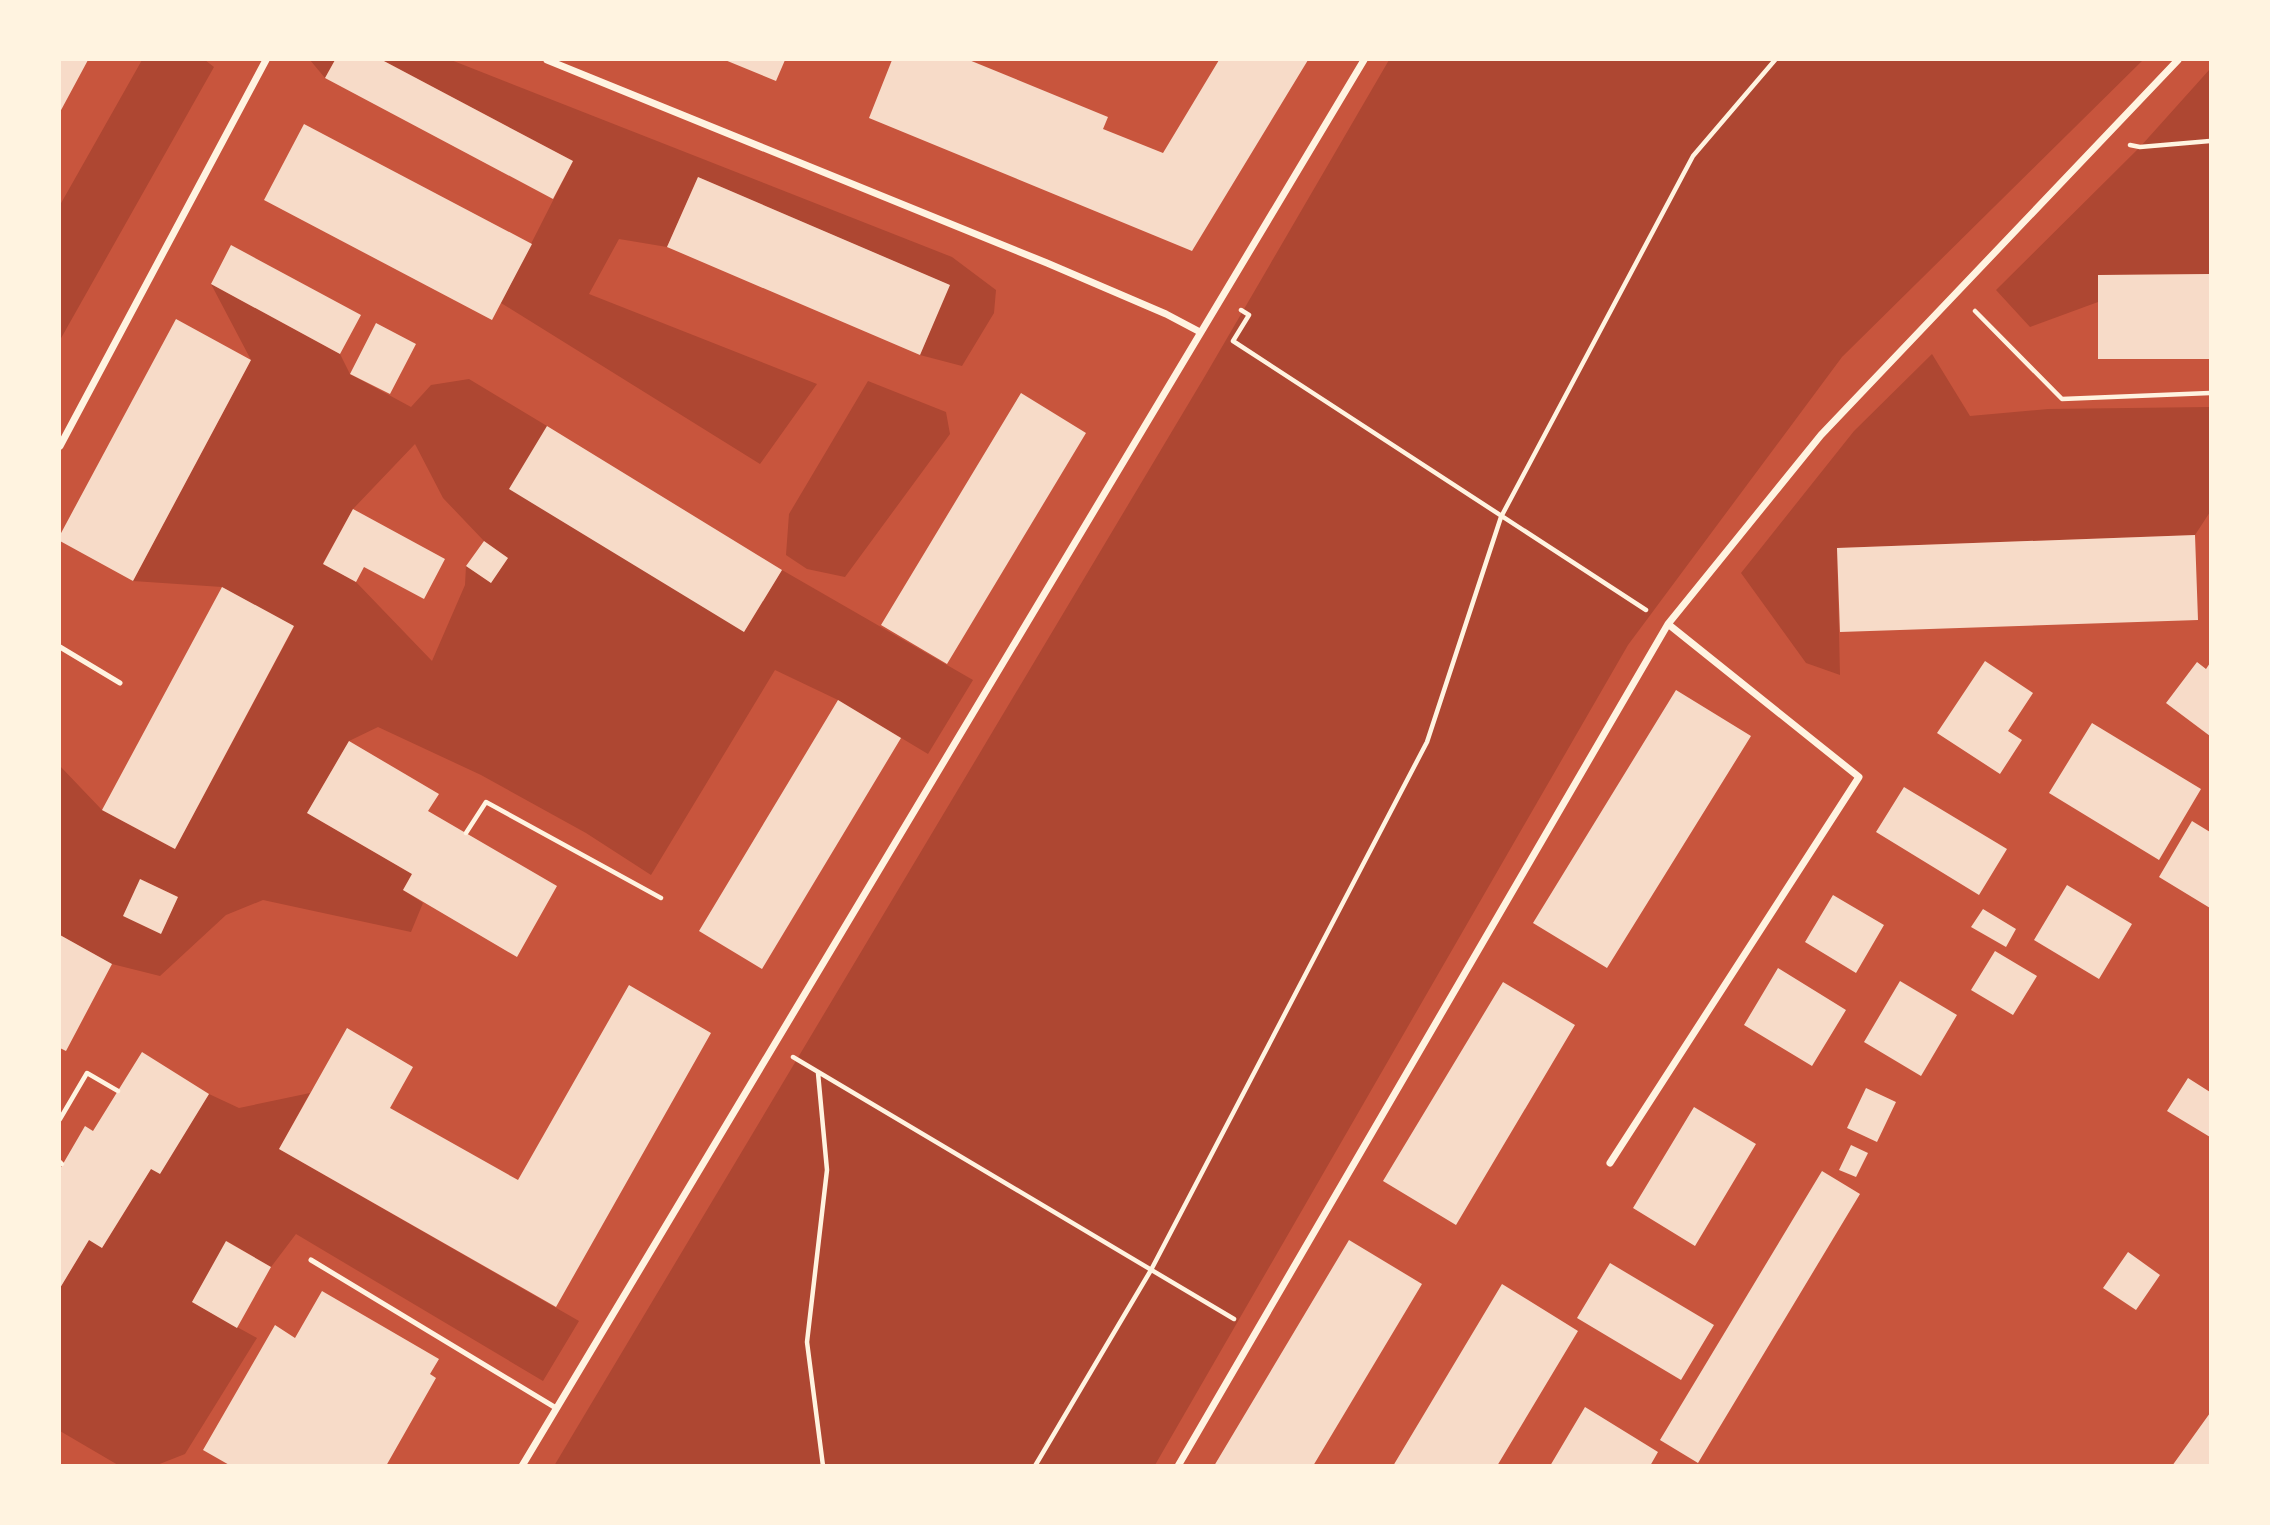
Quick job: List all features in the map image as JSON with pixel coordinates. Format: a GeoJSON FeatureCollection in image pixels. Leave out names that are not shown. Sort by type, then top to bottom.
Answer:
{"type":"FeatureCollection","features":[{"type":"Feature","properties":{"kind":"street"},"geometry":{"type":"LineString","coordinates":[[60,446],[266,60]]}},
{"type":"Feature","properties":{"kind":"street"},"geometry":{"type":"LineString","coordinates":[[547,60],[1047,263],[1166,314],[1200,332]]}},
{"type":"Feature","properties":{"kind":"street"},"geometry":{"type":"LineString","coordinates":[[522,1465],[1364,60]]}},
{"type":"Feature","properties":{"kind":"street"},"geometry":{"type":"LineString","coordinates":[[1178,1465],[1668,624],[1821,435],[2178,60]]}},
{"type":"Feature","properties":{"kind":"street"},"geometry":{"type":"LineString","coordinates":[[1610,1163],[1859,777],[1668,624]]}},
{"type":"Feature","properties":{"kind":"lane"},"geometry":{"type":"LineString","coordinates":[[60,647],[120,683]]}},
{"type":"Feature","properties":{"kind":"lane"},"geometry":{"type":"LineString","coordinates":[[311,1260],[556,1408]]}},
{"type":"Feature","properties":{"kind":"path"},"geometry":{"type":"LineString","coordinates":[[1035,1465],[1151,1270],[1427,742],[1501,517],[1693,156],[1775,60]]}},
{"type":"Feature","properties":{"kind":"path"},"geometry":{"type":"LineString","coordinates":[[2102,140],[2140,147],[2210,141]]}},
{"type":"Feature","properties":{"kind":"path"},"geometry":{"type":"LineString","coordinates":[[1957,293],[2062,398],[2210,393]]}},
{"type":"Feature","properties":{"kind":"path"},"geometry":{"type":"LineString","coordinates":[[1221,298],[1249,315],[1233,341],[1668,624]]}},
{"type":"Feature","properties":{"kind":"path"},"geometry":{"type":"LineString","coordinates":[[466,833],[485,802],[661,898]]}},
{"type":"Feature","properties":{"kind":"path"},"geometry":{"type":"LineString","coordinates":[[774,1045],[1256,1332]]}},
{"type":"Feature","properties":{"kind":"path"},"geometry":{"type":"LineString","coordinates":[[60,1119],[88,1073],[118,1091]]}},
{"type":"Feature","properties":{"kind":"path"},"geometry":{"type":"LineString","coordinates":[[818,1073],[827,1170],[807,1342],[823,1465]]}},
{"type":"Feature","properties":{"kind":"shaded area"},"geometry":{"type":"Polygon","coordinates":[[[142,60],[205,60],[214,67],[60,340],[60,205],[142,60]]]}},
{"type":"Feature","properties":{"kind":"shaded area"},"geometry":{"type":"Polygon","coordinates":[[[310,60],[335,60],[325,78],[310,60]]]}},
{"type":"Feature","properties":{"kind":"shaded area"},"geometry":{"type":"Polygon","coordinates":[[[382,60],[451,60],[952,257],[996,290],[994,313],[962,366],[920,355],[949,285],[698,177],[667,247],[619,239],[589,294],[817,384],[760,464],[501,303],[573,161],[382,60]]]}},
{"type":"Feature","properties":{"kind":"shaded area"},"geometry":{"type":"Polygon","coordinates":[[[1389,60],[2143,60],[1842,357],[1628,645],[1155,1465],[554,1466],[1205,376],[1389,60]]]}},
{"type":"Feature","properties":{"kind":"shaded area"},"geometry":{"type":"Polygon","coordinates":[[[2210,69],[2210,274],[2098,275],[2098,302],[2030,327],[1996,290],[2140,147],[2210,69]]]}},
{"type":"Feature","properties":{"kind":"shaded area"},"geometry":{"type":"Polygon","coordinates":[[[211,284],[340,354],[350,374],[411,407],[431,385],[469,379],[547,426],[744,632],[782,570],[973,680],[928,754],[838,700],[775,670],[651,875],[586,833],[481,775],[378,727],[349,741],[307,813],[412,874],[403,890],[423,903],[411,932],[263,900],[226,915],[160,976],[112,964],[60,935],[60,766],[102,810],[175,849],[294,627],[222,587],[133,581],[251,360],[211,284]],[[415,444],[353,509],[323,563],[356,582],[432,661],[465,585],[466,566],[491,583],[508,558],[484,541],[443,498],[415,444]],[[140,879],[161,933],[178,897],[140,879]]]}},
{"type":"Feature","properties":{"kind":"shaded area"},"geometry":{"type":"Polygon","coordinates":[[[1932,354],[1970,416],[2048,409],[2210,407],[2210,512],[2195,535],[1837,548],[1840,675],[1806,663],[1741,573],[1854,431],[1932,354]]]}},
{"type":"Feature","properties":{"kind":"shaded area"},"geometry":{"type":"Polygon","coordinates":[[[868,381],[946,412],[950,434],[845,577],[807,569],[786,555],[789,514],[868,381]]]}},
{"type":"Feature","properties":{"kind":"shaded area"},"geometry":{"type":"Polygon","coordinates":[[[310,1093],[279,1149],[579,1321],[543,1381],[296,1234],[271,1267],[227,1241],[192,1302],[257,1338],[185,1454],[157,1465],[118,1465],[60,1431],[60,1288],[89,1240],[102,1248],[151,1169],[160,1173],[209,1094],[239,1108],[310,1093]]]}},
{"type":"Feature","properties":{"kind":"building"},"geometry":{"type":"Polygon","coordinates":[[[60,60],[88,60],[60,112],[60,60]]]}},
{"type":"Feature","properties":{"kind":"building"},"geometry":{"type":"Polygon","coordinates":[[[335,60],[382,60],[573,161],[553,199],[325,78],[335,60]]]}},
{"type":"Feature","properties":{"kind":"building"},"geometry":{"type":"Polygon","coordinates":[[[725,60],[785,60],[776,81],[725,60]]]}},
{"type":"Feature","properties":{"kind":"building"},"geometry":{"type":"Polygon","coordinates":[[[892,60],[969,60],[1108,117],[1103,129],[1163,153],[1219,60],[1308,60],[1192,251],[869,118],[892,60]]]}},
{"type":"Feature","properties":{"kind":"building"},"geometry":{"type":"Polygon","coordinates":[[[304,124],[532,244],[492,320],[264,200],[304,124]]]}},
{"type":"Feature","properties":{"kind":"building"},"geometry":{"type":"Polygon","coordinates":[[[698,177],[950,285],[920,355],[667,247],[698,177]]]}},
{"type":"Feature","properties":{"kind":"building"},"geometry":{"type":"Polygon","coordinates":[[[231,245],[361,315],[340,354],[211,284],[231,245]]]}},
{"type":"Feature","properties":{"kind":"building"},"geometry":{"type":"Polygon","coordinates":[[[2210,274],[2210,359],[2098,359],[2098,275],[2210,274]]]}},
{"type":"Feature","properties":{"kind":"building"},"geometry":{"type":"Polygon","coordinates":[[[176,319],[251,360],[133,581],[60,541],[60,535],[176,319]]]}},
{"type":"Feature","properties":{"kind":"building"},"geometry":{"type":"Polygon","coordinates":[[[376,323],[416,344],[390,394],[350,374],[376,323]]]}},
{"type":"Feature","properties":{"kind":"building"},"geometry":{"type":"Polygon","coordinates":[[[1021,393],[1086,433],[947,664],[881,625],[1021,393]]]}},
{"type":"Feature","properties":{"kind":"building"},"geometry":{"type":"Polygon","coordinates":[[[547,426],[782,570],[744,632],[509,489],[547,426]]]}},
{"type":"Feature","properties":{"kind":"building"},"geometry":{"type":"Polygon","coordinates":[[[353,509],[445,559],[424,599],[364,567],[356,582],[323,564],[353,509]]]}},
{"type":"Feature","properties":{"kind":"building"},"geometry":{"type":"Polygon","coordinates":[[[2195,535],[2198,620],[1840,632],[1837,548],[2195,535]]]}},
{"type":"Feature","properties":{"kind":"building"},"geometry":{"type":"Polygon","coordinates":[[[484,541],[508,558],[491,583],[466,566],[484,541]]]}},
{"type":"Feature","properties":{"kind":"building"},"geometry":{"type":"Polygon","coordinates":[[[222,587],[294,626],[175,849],[102,810],[222,587]]]}},
{"type":"Feature","properties":{"kind":"building"},"geometry":{"type":"Polygon","coordinates":[[[1985,661],[2033,693],[2008,731],[2022,740],[2000,774],[1937,733],[1985,661]]]}},
{"type":"Feature","properties":{"kind":"building"},"geometry":{"type":"Polygon","coordinates":[[[2197,662],[2206,669],[2210,663],[2210,736],[2166,703],[2197,662]]]}},
{"type":"Feature","properties":{"kind":"building"},"geometry":{"type":"Polygon","coordinates":[[[1676,690],[1751,736],[1607,968],[1533,923],[1676,690]]]}},
{"type":"Feature","properties":{"kind":"building"},"geometry":{"type":"Polygon","coordinates":[[[838,700],[901,738],[762,969],[699,931],[838,700]]]}},
{"type":"Feature","properties":{"kind":"building"},"geometry":{"type":"Polygon","coordinates":[[[2092,723],[2201,789],[2159,860],[2049,793],[2092,723]]]}},
{"type":"Feature","properties":{"kind":"building"},"geometry":{"type":"Polygon","coordinates":[[[349,741],[439,794],[428,811],[557,886],[517,957],[403,890],[412,874],[307,813],[349,741]]]}},
{"type":"Feature","properties":{"kind":"building"},"geometry":{"type":"Polygon","coordinates":[[[1904,787],[2007,849],[1979,895],[1876,832],[1904,787]]]}},
{"type":"Feature","properties":{"kind":"building"},"geometry":{"type":"Polygon","coordinates":[[[2192,821],[2210,832],[2210,908],[2159,877],[2192,821]]]}},
{"type":"Feature","properties":{"kind":"building"},"geometry":{"type":"Polygon","coordinates":[[[140,879],[178,897],[161,934],[123,916],[140,879]]]}},
{"type":"Feature","properties":{"kind":"building"},"geometry":{"type":"Polygon","coordinates":[[[2067,885],[2132,924],[2099,979],[2034,940],[2067,885]]]}},
{"type":"Feature","properties":{"kind":"building"},"geometry":{"type":"Polygon","coordinates":[[[1833,895],[1884,925],[1856,973],[1805,942],[1833,895]]]}},
{"type":"Feature","properties":{"kind":"building"},"geometry":{"type":"Polygon","coordinates":[[[1983,909],[2016,929],[2006,947],[1971,927],[1983,909]]]}},
{"type":"Feature","properties":{"kind":"building"},"geometry":{"type":"Polygon","coordinates":[[[60,935],[112,964],[66,1051],[60,1048],[60,935]]]}},
{"type":"Feature","properties":{"kind":"building"},"geometry":{"type":"Polygon","coordinates":[[[1995,951],[2037,976],[2013,1015],[1971,990],[1995,951]]]}},
{"type":"Feature","properties":{"kind":"building"},"geometry":{"type":"Polygon","coordinates":[[[1778,968],[1846,1010],[1812,1066],[1744,1025],[1778,968]]]}},
{"type":"Feature","properties":{"kind":"building"},"geometry":{"type":"Polygon","coordinates":[[[1900,981],[1957,1015],[1921,1076],[1864,1042],[1900,981]]]}},
{"type":"Feature","properties":{"kind":"building"},"geometry":{"type":"Polygon","coordinates":[[[1503,982],[1575,1025],[1456,1225],[1383,1181],[1503,982]]]}},
{"type":"Feature","properties":{"kind":"building"},"geometry":{"type":"Polygon","coordinates":[[[629,985],[711,1033],[556,1307],[279,1149],[347,1028],[413,1067],[390,1108],[518,1180],[629,985]]]}},
{"type":"Feature","properties":{"kind":"building"},"geometry":{"type":"Polygon","coordinates":[[[142,1052],[209,1094],[160,1174],[151,1169],[102,1248],[89,1240],[60,1288],[60,1169],[85,1126],[93,1131],[142,1052]]]}},
{"type":"Feature","properties":{"kind":"building"},"geometry":{"type":"Polygon","coordinates":[[[2188,1078],[2210,1092],[2210,1137],[2167,1111],[2188,1078]]]}},
{"type":"Feature","properties":{"kind":"building"},"geometry":{"type":"Polygon","coordinates":[[[1866,1088],[1896,1102],[1877,1142],[1847,1128],[1866,1088]]]}},
{"type":"Feature","properties":{"kind":"building"},"geometry":{"type":"Polygon","coordinates":[[[1694,1107],[1756,1144],[1695,1246],[1633,1208],[1694,1107]]]}},
{"type":"Feature","properties":{"kind":"building"},"geometry":{"type":"Polygon","coordinates":[[[1851,1145],[1868,1153],[1856,1177],[1839,1170],[1851,1145]]]}},
{"type":"Feature","properties":{"kind":"building"},"geometry":{"type":"Polygon","coordinates":[[[1822,1171],[1860,1194],[1698,1463],[1660,1440],[1822,1171]]]}},
{"type":"Feature","properties":{"kind":"building"},"geometry":{"type":"Polygon","coordinates":[[[1349,1240],[1422,1284],[1313,1466],[1214,1466],[1349,1240]]]}},
{"type":"Feature","properties":{"kind":"building"},"geometry":{"type":"Polygon","coordinates":[[[226,1241],[271,1267],[237,1328],[192,1302],[226,1241]]]}},
{"type":"Feature","properties":{"kind":"building"},"geometry":{"type":"Polygon","coordinates":[[[2128,1252],[2160,1275],[2136,1310],[2103,1288],[2128,1252]]]}},
{"type":"Feature","properties":{"kind":"building"},"geometry":{"type":"Polygon","coordinates":[[[1610,1263],[1714,1325],[1681,1380],[1577,1318],[1610,1263]]]}},
{"type":"Feature","properties":{"kind":"building"},"geometry":{"type":"Polygon","coordinates":[[[1502,1284],[1578,1331],[1497,1466],[1393,1466],[1502,1284]]]}},
{"type":"Feature","properties":{"kind":"building"},"geometry":{"type":"Polygon","coordinates":[[[322,1291],[439,1359],[430,1374],[436,1378],[386,1466],[231,1466],[203,1450],[275,1325],[295,1338],[322,1291]]]}},
{"type":"Feature","properties":{"kind":"building"},"geometry":{"type":"Polygon","coordinates":[[[1585,1407],[1658,1452],[1650,1466],[1550,1466],[1585,1407]]]}},
{"type":"Feature","properties":{"kind":"building"},"geometry":{"type":"Polygon","coordinates":[[[2210,1413],[2210,1466],[2172,1466],[2210,1413]]]}}]}
